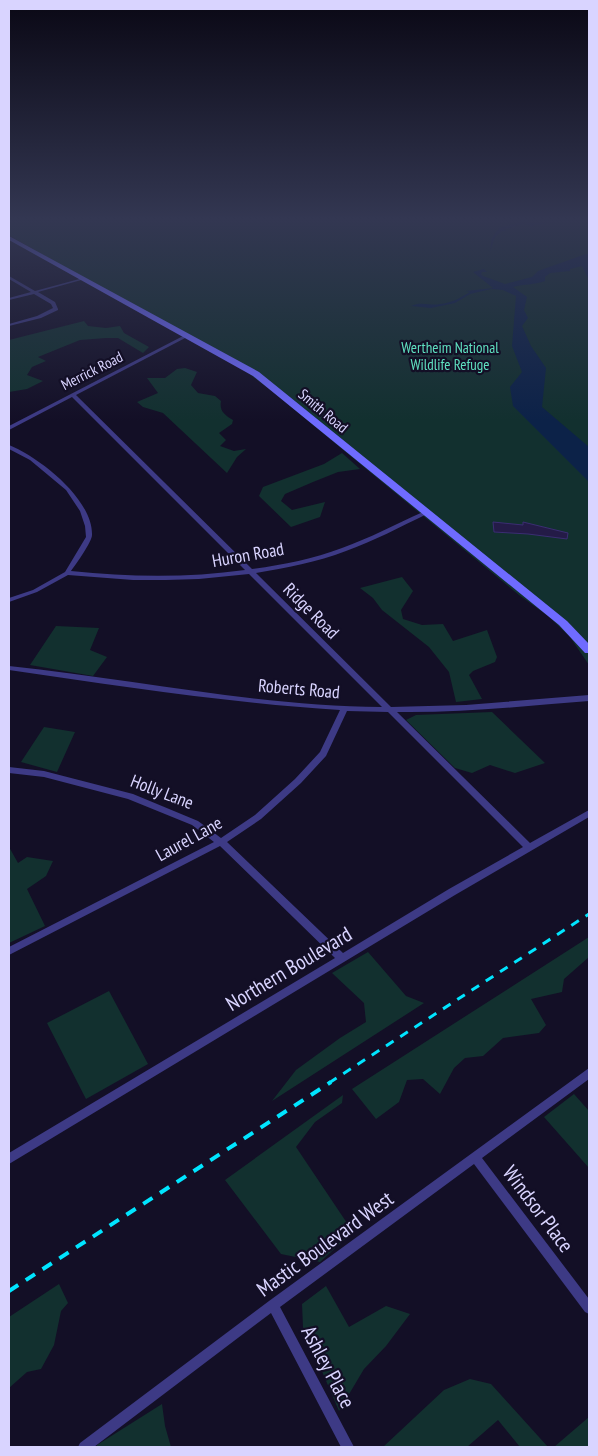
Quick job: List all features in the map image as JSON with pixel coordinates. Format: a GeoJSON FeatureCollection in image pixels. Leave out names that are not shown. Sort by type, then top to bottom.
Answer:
{"type":"FeatureCollection","features":[{"type":"Feature","properties":{"kind":"street"},"geometry":{"type":"LineString","coordinates":[[9,325],[39,318],[56,309],[53,303],[23,285]]}},
{"type":"Feature","properties":{"kind":"street"},"geometry":{"type":"LineString","coordinates":[[9,299],[61,285]]}},
{"type":"Feature","properties":{"kind":"street","name":"Smith Road"},"geometry":{"type":"LineString","coordinates":[[94,285],[256,374],[563,624],[589,650]]}},
{"type":"Feature","properties":{"kind":"street","name":"Merrick Road"},"geometry":{"type":"LineString","coordinates":[[9,428],[187,336]]}},
{"type":"Feature","properties":{"kind":"street","name":"Ridge Road"},"geometry":{"type":"LineString","coordinates":[[74,395],[529,848]]}},
{"type":"Feature","properties":{"kind":"street"},"geometry":{"type":"LineString","coordinates":[[9,447],[32,459],[50,472],[68,489],[83,511],[89,537],[66,573],[35,591],[9,600]]}},
{"type":"Feature","properties":{"kind":"street","name":"Huron Road"},"geometry":{"type":"LineString","coordinates":[[66,573],[110,578],[181,579],[226,576],[331,554],[425,512]]}},
{"type":"Feature","properties":{"kind":"street","name":"Roberts Road"},"geometry":{"type":"LineString","coordinates":[[9,668],[203,696],[344,708],[389,709],[489,706],[589,698]]}},
{"type":"Feature","properties":{"kind":"street","name":"Laurel Lane"},"geometry":{"type":"LineString","coordinates":[[9,951],[220,842],[258,817],[298,781],[323,754],[344,708]]}},
{"type":"Feature","properties":{"kind":"street","name":"Holly Lane"},"geometry":{"type":"LineString","coordinates":[[9,770],[44,774],[130,796],[195,823],[220,842],[342,958]]}},
{"type":"Feature","properties":{"kind":"street","name":"Northern Boulevard"},"geometry":{"type":"LineString","coordinates":[[9,1159],[342,958],[589,813]]}},
{"type":"Feature","properties":{"kind":"street","name":"Mastic Boulevard West"},"geometry":{"type":"LineString","coordinates":[[84,1447],[273,1305],[589,1073]]}},
{"type":"Feature","properties":{"kind":"street","name":"Windsor Place"},"geometry":{"type":"LineString","coordinates":[[475,1158],[589,1308]]}},
{"type":"Feature","properties":{"kind":"street","name":"Ashley Place"},"geometry":{"type":"LineString","coordinates":[[273,1305],[348,1447]]}},
{"type":"Feature","properties":{"kind":"green space","name":"Wertheim National Wildlife Refuge"},"geometry":{"type":"Polygon","coordinates":[[[96,285],[589,285],[589,665],[570,637],[548,616],[519,595],[247,372],[96,285]]]}},
{"type":"Feature","properties":{"kind":"green space"},"geometry":{"type":"Polygon","coordinates":[[[84,321],[88,326],[106,328],[120,326],[124,333],[149,347],[143,353],[118,338],[80,340],[38,357],[46,361],[32,367],[27,375],[43,381],[27,389],[9,392],[9,340],[84,321]]]}},
{"type":"Feature","properties":{"kind":"green space"},"geometry":{"type":"Polygon","coordinates":[[[185,368],[197,372],[191,385],[198,393],[215,396],[221,401],[223,412],[233,420],[232,424],[219,433],[226,440],[220,446],[234,451],[246,449],[237,457],[227,473],[163,413],[143,407],[137,402],[158,393],[147,378],[165,378],[177,369],[185,368]]]}},
{"type":"Feature","properties":{"kind":"green space"},"geometry":{"type":"Polygon","coordinates":[[[342,453],[360,469],[338,472],[313,482],[285,494],[281,501],[292,510],[325,502],[320,517],[291,527],[259,496],[263,487],[324,464],[342,453]]]}},
{"type":"Feature","properties":{"kind":"green space"},"geometry":{"type":"Polygon","coordinates":[[[402,577],[413,591],[401,610],[403,619],[422,625],[443,624],[453,641],[487,630],[497,657],[495,662],[473,671],[469,675],[482,699],[456,702],[449,672],[429,647],[382,610],[373,598],[360,588],[402,577]]]}},
{"type":"Feature","properties":{"kind":"green space"},"geometry":{"type":"Polygon","coordinates":[[[56,626],[99,628],[90,650],[107,657],[93,676],[30,665],[56,626]]]}},
{"type":"Feature","properties":{"kind":"green space"},"geometry":{"type":"Polygon","coordinates":[[[492,712],[545,763],[515,773],[490,765],[472,773],[455,768],[406,720],[416,715],[492,712]]]}},
{"type":"Feature","properties":{"kind":"green space"},"geometry":{"type":"Polygon","coordinates":[[[44,727],[75,732],[57,772],[21,762],[44,727]]]}},
{"type":"Feature","properties":{"kind":"green space"},"geometry":{"type":"Polygon","coordinates":[[[9,847],[18,863],[27,857],[53,861],[46,876],[27,889],[45,926],[9,943],[9,847]]]}},
{"type":"Feature","properties":{"kind":"green space"},"geometry":{"type":"Polygon","coordinates":[[[589,937],[589,957],[564,979],[562,992],[531,999],[546,1025],[539,1033],[503,1038],[483,1056],[465,1058],[454,1068],[440,1094],[423,1079],[407,1080],[399,1102],[376,1119],[352,1089],[589,937]]]}},
{"type":"Feature","properties":{"kind":"green space"},"geometry":{"type":"Polygon","coordinates":[[[368,952],[406,996],[424,1003],[272,1101],[296,1070],[340,1038],[366,1022],[364,1003],[332,973],[368,952]]]}},
{"type":"Feature","properties":{"kind":"green space"},"geometry":{"type":"Polygon","coordinates":[[[109,991],[148,1064],[86,1099],[47,1023],[109,991]]]}},
{"type":"Feature","properties":{"kind":"green space"},"geometry":{"type":"Polygon","coordinates":[[[574,1094],[589,1111],[589,1168],[544,1117],[574,1094]]]}},
{"type":"Feature","properties":{"kind":"green space"},"geometry":{"type":"Polygon","coordinates":[[[343,1095],[342,1103],[315,1122],[296,1147],[353,1232],[320,1262],[281,1254],[225,1180],[343,1095]]]}},
{"type":"Feature","properties":{"kind":"green space"},"geometry":{"type":"Polygon","coordinates":[[[59,1284],[68,1303],[61,1311],[54,1345],[41,1369],[27,1372],[9,1388],[9,1317],[59,1284]]]}},
{"type":"Feature","properties":{"kind":"green space"},"geometry":{"type":"Polygon","coordinates":[[[326,1286],[349,1327],[386,1306],[410,1314],[386,1346],[364,1369],[339,1411],[303,1327],[302,1304],[326,1286]]]}},
{"type":"Feature","properties":{"kind":"green space"},"geometry":{"type":"Polygon","coordinates":[[[470,1379],[491,1384],[548,1447],[520,1447],[498,1420],[467,1447],[383,1447],[444,1390],[470,1379]]]}},
{"type":"Feature","properties":{"kind":"green space"},"geometry":{"type":"Polygon","coordinates":[[[162,1404],[165,1426],[171,1447],[97,1447],[97,1445],[162,1404]]]}},
{"type":"Feature","properties":{"kind":"green space"},"geometry":{"type":"Polygon","coordinates":[[[589,1417],[589,1447],[554,1447],[589,1417]]]}},
{"type":"Feature","properties":{"kind":"water"},"geometry":{"type":"Polygon","coordinates":[[[489,285],[524,285],[513,287],[527,297],[524,310],[528,318],[522,326],[531,346],[546,368],[542,407],[589,447],[589,482],[513,406],[510,387],[522,372],[512,346],[516,296],[503,290],[491,289],[470,294],[455,303],[431,308],[411,306],[444,303],[456,300],[470,292],[466,291],[493,288],[489,285]]]}},
{"type":"Feature","properties":{"kind":"building"},"geometry":{"type":"Polygon","coordinates":[[[493,522],[523,525],[523,522],[568,533],[567,539],[494,532],[493,522]]]}},
{"type":"Feature","properties":{"kind":"railway"},"geometry":{"type":"LineString","coordinates":[[329,1083],[589,914]]}},
{"type":"Feature","properties":{"kind":"railway"},"geometry":{"type":"LineString","coordinates":[[9,1291],[331,1082]]}}]}
